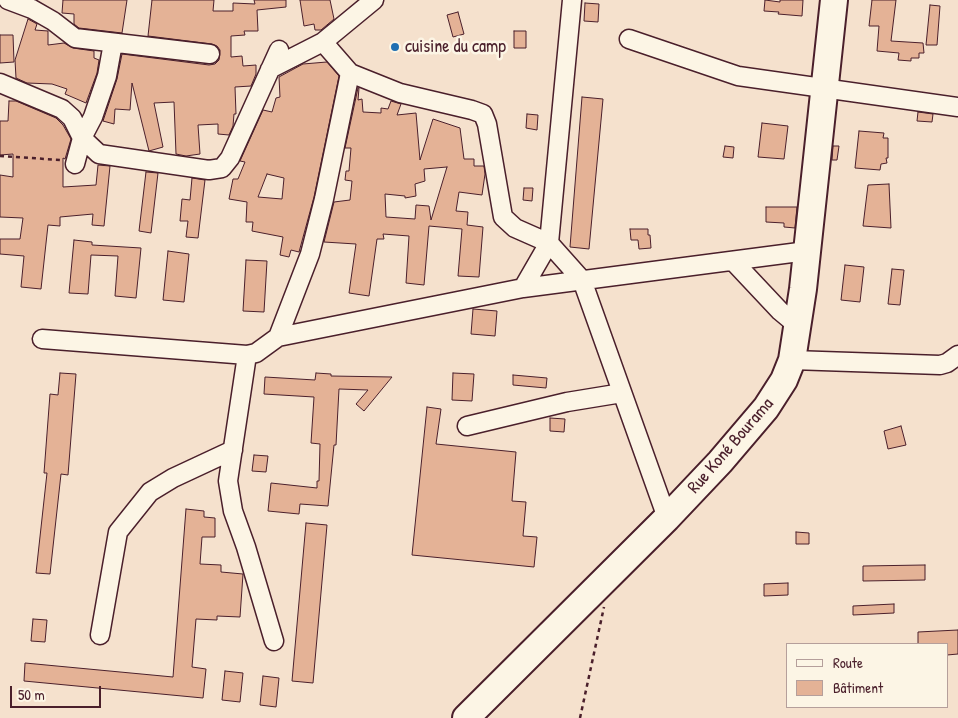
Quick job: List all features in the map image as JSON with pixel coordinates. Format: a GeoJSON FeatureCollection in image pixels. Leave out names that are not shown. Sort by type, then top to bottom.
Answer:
{"type":"FeatureCollection","features":[{"type":"Feature","properties":{"kind":"highway","name":"Rue Koné Bourama"},"geometry":{"type":"LineString","coordinates":[[466,718],[667,518],[720,462],[766,408],[784,380],[792,360],[808,250],[834,0]]}},
{"type":"Feature","properties":{"kind":"street"},"geometry":{"type":"LineString","coordinates":[[8,0],[32,9],[53,21],[75,38],[210,54]]}},
{"type":"Feature","properties":{"kind":"street"},"geometry":{"type":"LineString","coordinates":[[270,69],[323,42],[374,0]]}},
{"type":"Feature","properties":{"kind":"street"},"geometry":{"type":"LineString","coordinates":[[523,288],[549,243],[572,0]]}},
{"type":"Feature","properties":{"kind":"street"},"geometry":{"type":"LineString","coordinates":[[629,39],[738,76],[958,107]]}},
{"type":"Feature","properties":{"kind":"street"},"geometry":{"type":"LineString","coordinates":[[323,42],[350,73],[400,93],[482,114],[487,124],[502,217],[515,228],[549,243],[582,280],[667,518]]}},
{"type":"Feature","properties":{"kind":"street"},"geometry":{"type":"LineString","coordinates":[[75,164],[82,138],[96,109],[107,76],[113,43]]}},
{"type":"Feature","properties":{"kind":"street"},"geometry":{"type":"LineString","coordinates":[[0,83],[62,109],[72,118],[82,138],[99,154],[209,170],[222,168],[230,158],[280,50]]}},
{"type":"Feature","properties":{"kind":"street"},"geometry":{"type":"LineString","coordinates":[[278,337],[310,254],[324,199],[350,73]]}},
{"type":"Feature","properties":{"kind":"street"},"geometry":{"type":"LineString","coordinates":[[42,339],[247,355],[256,353],[278,337],[523,288],[808,250]]}},
{"type":"Feature","properties":{"kind":"street"},"geometry":{"type":"LineString","coordinates":[[733,261],[780,311],[798,326]]}},
{"type":"Feature","properties":{"kind":"street"},"geometry":{"type":"LineString","coordinates":[[247,355],[228,481],[234,511],[274,641]]}},
{"type":"Feature","properties":{"kind":"street"},"geometry":{"type":"LineString","coordinates":[[792,360],[940,365],[958,355]]}},
{"type":"Feature","properties":{"kind":"street"},"geometry":{"type":"LineString","coordinates":[[466,426],[567,402],[622,393]]}},
{"type":"Feature","properties":{"kind":"street"},"geometry":{"type":"LineString","coordinates":[[100,635],[118,532],[150,492],[173,478],[232,450]]}},
{"type":"Feature","properties":{"kind":"path"},"geometry":{"type":"LineString","coordinates":[[0,156],[64,160],[75,164]]}},
{"type":"Feature","properties":{"kind":"path"},"geometry":{"type":"LineString","coordinates":[[580,718],[604,611],[607,578]]}},
{"type":"Feature","properties":{"kind":"building"},"geometry":{"type":"Polygon","coordinates":[[[63,0],[127,0],[122,33],[79,28],[74,24],[74,14],[62,13],[63,0]]]}},
{"type":"Feature","properties":{"kind":"building"},"geometry":{"type":"Polygon","coordinates":[[[152,0],[214,0],[213,11],[233,11],[233,3],[255,4],[254,0],[286,0],[286,7],[257,10],[258,31],[244,31],[245,35],[231,36],[231,57],[242,56],[243,66],[256,65],[256,74],[251,86],[235,87],[236,114],[234,114],[233,126],[229,135],[218,134],[218,124],[198,125],[200,154],[186,156],[176,154],[174,102],[154,103],[163,147],[149,151],[132,83],[130,110],[115,109],[114,124],[103,121],[117,79],[122,54],[209,65],[215,64],[219,60],[220,50],[212,44],[148,36],[152,0]]]}},
{"type":"Feature","properties":{"kind":"building"},"geometry":{"type":"Polygon","coordinates":[[[300,0],[330,0],[334,19],[321,30],[315,30],[314,24],[304,26],[300,0]]]}},
{"type":"Feature","properties":{"kind":"building"},"geometry":{"type":"Polygon","coordinates":[[[765,0],[780,2],[780,0],[803,0],[802,16],[764,11],[765,0]]]}},
{"type":"Feature","properties":{"kind":"building"},"geometry":{"type":"Polygon","coordinates":[[[872,0],[896,0],[891,41],[923,43],[924,53],[919,53],[919,58],[911,58],[911,61],[898,60],[899,53],[877,51],[879,26],[869,26],[872,0]]]}},
{"type":"Feature","properties":{"kind":"building"},"geometry":{"type":"Polygon","coordinates":[[[585,3],[599,4],[598,22],[584,21],[585,3]]]}},
{"type":"Feature","properties":{"kind":"building"},"geometry":{"type":"Polygon","coordinates":[[[930,5],[940,6],[937,45],[926,45],[930,5]]]}},
{"type":"Feature","properties":{"kind":"building"},"geometry":{"type":"Polygon","coordinates":[[[458,12],[464,34],[453,37],[447,15],[458,12]]]}},
{"type":"Feature","properties":{"kind":"building"},"geometry":{"type":"Polygon","coordinates":[[[28,19],[37,24],[35,30],[48,31],[48,45],[64,43],[73,48],[94,51],[94,58],[99,60],[97,73],[86,103],[65,94],[67,89],[52,84],[27,83],[16,78],[15,60],[28,19]]]}},
{"type":"Feature","properties":{"kind":"building"},"geometry":{"type":"Polygon","coordinates":[[[514,31],[526,31],[526,48],[514,48],[514,31]]]}},
{"type":"Feature","properties":{"kind":"building"},"geometry":{"type":"Polygon","coordinates":[[[0,35],[13,35],[14,62],[0,63],[0,35]]]}},
{"type":"Feature","properties":{"kind":"building"},"geometry":{"type":"Polygon","coordinates":[[[327,62],[339,76],[314,197],[299,252],[291,250],[289,257],[280,255],[283,237],[252,231],[253,222],[246,222],[247,202],[229,199],[233,179],[238,179],[245,162],[240,161],[263,110],[272,112],[276,98],[280,97],[279,77],[303,64],[327,62]],[[267,174],[258,197],[282,199],[284,178],[267,174]]]}},
{"type":"Feature","properties":{"kind":"building"},"geometry":{"type":"Polygon","coordinates":[[[358,88],[358,100],[362,99],[363,112],[381,113],[381,108],[388,109],[391,101],[401,104],[397,115],[416,113],[420,160],[433,119],[460,128],[464,159],[474,159],[474,166],[484,166],[485,174],[482,195],[459,192],[456,211],[468,212],[467,225],[483,227],[479,277],[458,276],[462,229],[429,226],[424,285],[406,283],[409,236],[383,234],[384,239],[377,239],[369,296],[349,293],[356,244],[324,242],[334,202],[350,200],[352,181],[345,180],[346,171],[349,171],[351,148],[345,148],[358,88]],[[447,167],[424,169],[425,181],[415,184],[416,196],[405,198],[405,196],[385,194],[386,217],[415,219],[416,205],[429,206],[431,220],[447,167]]]}},
{"type":"Feature","properties":{"kind":"building"},"geometry":{"type":"Polygon","coordinates":[[[582,97],[603,99],[589,249],[570,247],[582,97]]]}},
{"type":"Feature","properties":{"kind":"building"},"geometry":{"type":"Polygon","coordinates":[[[9,101],[16,101],[56,118],[63,125],[71,139],[65,159],[63,158],[63,187],[96,185],[98,165],[110,166],[104,226],[92,225],[93,214],[60,217],[60,226],[48,225],[41,289],[21,287],[24,256],[0,254],[0,239],[20,239],[23,218],[0,217],[0,175],[13,177],[13,154],[0,155],[0,121],[8,121],[9,101]]]}},
{"type":"Feature","properties":{"kind":"building"},"geometry":{"type":"Polygon","coordinates":[[[918,112],[933,114],[932,122],[917,121],[918,112]]]}},
{"type":"Feature","properties":{"kind":"building"},"geometry":{"type":"Polygon","coordinates":[[[527,114],[538,115],[537,130],[526,128],[527,114]]]}},
{"type":"Feature","properties":{"kind":"building"},"geometry":{"type":"Polygon","coordinates":[[[762,123],[788,126],[784,159],[758,157],[762,123]]]}},
{"type":"Feature","properties":{"kind":"building"},"geometry":{"type":"Polygon","coordinates":[[[859,131],[884,133],[883,138],[888,138],[887,163],[881,164],[880,170],[855,168],[859,131]]]}},
{"type":"Feature","properties":{"kind":"building"},"geometry":{"type":"Polygon","coordinates":[[[725,146],[734,147],[733,158],[723,157],[725,146]]]}},
{"type":"Feature","properties":{"kind":"building"},"geometry":{"type":"Polygon","coordinates":[[[833,146],[839,146],[837,160],[832,160],[833,146]]]}},
{"type":"Feature","properties":{"kind":"building"},"geometry":{"type":"Polygon","coordinates":[[[146,172],[158,173],[151,233],[139,231],[146,172]]]}},
{"type":"Feature","properties":{"kind":"building"},"geometry":{"type":"Polygon","coordinates":[[[192,178],[205,180],[198,238],[186,237],[188,221],[180,221],[182,199],[190,200],[192,178]]]}},
{"type":"Feature","properties":{"kind":"building"},"geometry":{"type":"Polygon","coordinates":[[[889,184],[891,228],[863,226],[868,185],[889,184]]]}},
{"type":"Feature","properties":{"kind":"building"},"geometry":{"type":"Polygon","coordinates":[[[524,188],[533,188],[532,201],[523,200],[524,188]]]}},
{"type":"Feature","properties":{"kind":"building"},"geometry":{"type":"Polygon","coordinates":[[[766,207],[797,207],[795,228],[784,227],[784,223],[766,222],[766,207]]]}},
{"type":"Feature","properties":{"kind":"building"},"geometry":{"type":"Polygon","coordinates":[[[630,229],[648,229],[651,248],[639,249],[638,240],[631,240],[630,229]]]}},
{"type":"Feature","properties":{"kind":"building"},"geometry":{"type":"Polygon","coordinates":[[[74,240],[92,242],[92,245],[141,248],[136,298],[115,296],[118,256],[91,255],[88,294],[69,293],[74,240]]]}},
{"type":"Feature","properties":{"kind":"building"},"geometry":{"type":"Polygon","coordinates":[[[168,251],[189,254],[184,302],[163,300],[168,251]]]}},
{"type":"Feature","properties":{"kind":"building"},"geometry":{"type":"Polygon","coordinates":[[[246,260],[267,261],[264,312],[243,311],[246,260]]]}},
{"type":"Feature","properties":{"kind":"building"},"geometry":{"type":"Polygon","coordinates":[[[845,265],[864,267],[860,302],[841,300],[845,265]]]}},
{"type":"Feature","properties":{"kind":"building"},"geometry":{"type":"Polygon","coordinates":[[[892,269],[904,270],[900,305],[888,304],[892,269]]]}},
{"type":"Feature","properties":{"kind":"building"},"geometry":{"type":"Polygon","coordinates":[[[473,309],[497,311],[495,336],[471,334],[473,309]]]}},
{"type":"Feature","properties":{"kind":"building"},"geometry":{"type":"Polygon","coordinates":[[[60,373],[76,374],[68,475],[61,474],[50,574],[36,573],[47,473],[44,473],[50,394],[58,395],[60,373]]]}},
{"type":"Feature","properties":{"kind":"building"},"geometry":{"type":"Polygon","coordinates":[[[316,373],[331,374],[331,376],[392,377],[364,411],[356,404],[368,390],[339,389],[336,445],[334,445],[328,506],[300,504],[299,514],[268,511],[271,483],[317,488],[317,481],[319,481],[320,444],[311,443],[314,397],[264,394],[265,377],[315,380],[316,373]]]}},
{"type":"Feature","properties":{"kind":"building"},"geometry":{"type":"Polygon","coordinates":[[[453,373],[474,374],[472,401],[452,400],[453,373]]]}},
{"type":"Feature","properties":{"kind":"building"},"geometry":{"type":"Polygon","coordinates":[[[513,375],[547,378],[546,388],[513,385],[513,375]]]}},
{"type":"Feature","properties":{"kind":"building"},"geometry":{"type":"Polygon","coordinates":[[[427,407],[441,409],[436,444],[516,452],[512,501],[526,502],[523,536],[537,537],[534,567],[412,555],[427,407]]]}},
{"type":"Feature","properties":{"kind":"building"},"geometry":{"type":"Polygon","coordinates":[[[550,418],[565,419],[564,432],[550,431],[550,418]]]}},
{"type":"Feature","properties":{"kind":"building"},"geometry":{"type":"Polygon","coordinates":[[[901,426],[906,445],[888,449],[884,431],[901,426]]]}},
{"type":"Feature","properties":{"kind":"building"},"geometry":{"type":"Polygon","coordinates":[[[254,455],[268,456],[266,472],[252,471],[254,455]]]}},
{"type":"Feature","properties":{"kind":"building"},"geometry":{"type":"Polygon","coordinates":[[[186,509],[204,511],[204,517],[215,518],[215,537],[202,537],[200,564],[221,565],[221,572],[243,574],[240,617],[217,616],[217,620],[196,619],[192,667],[206,669],[203,698],[24,681],[25,663],[173,677],[186,509]]]}},
{"type":"Feature","properties":{"kind":"building"},"geometry":{"type":"Polygon","coordinates":[[[306,523],[327,525],[313,683],[292,681],[306,523]]]}},
{"type":"Feature","properties":{"kind":"building"},"geometry":{"type":"Polygon","coordinates":[[[796,532],[809,533],[809,544],[796,544],[796,532]]]}},
{"type":"Feature","properties":{"kind":"building"},"geometry":{"type":"Polygon","coordinates":[[[925,565],[925,580],[863,581],[863,566],[925,565]]]}},
{"type":"Feature","properties":{"kind":"building"},"geometry":{"type":"Polygon","coordinates":[[[788,583],[788,595],[764,596],[764,584],[788,583]]]}},
{"type":"Feature","properties":{"kind":"building"},"geometry":{"type":"Polygon","coordinates":[[[894,604],[894,613],[853,615],[853,606],[894,604]]]}},
{"type":"Feature","properties":{"kind":"building"},"geometry":{"type":"Polygon","coordinates":[[[33,619],[47,620],[45,642],[31,641],[33,619]]]}},
{"type":"Feature","properties":{"kind":"building"},"geometry":{"type":"Polygon","coordinates":[[[958,630],[958,654],[948,655],[948,643],[918,643],[918,632],[958,630]]]}},
{"type":"Feature","properties":{"kind":"building"},"geometry":{"type":"Polygon","coordinates":[[[225,671],[243,673],[240,702],[222,700],[225,671]]]}},
{"type":"Feature","properties":{"kind":"building"},"geometry":{"type":"Polygon","coordinates":[[[263,676],[279,678],[276,707],[260,705],[263,676]]]}},
{"type":"Feature","properties":{"kind":"place","name":"cuisine du camp"},"geometry":{"type":"Point","coordinates":[395,47]}}]}
